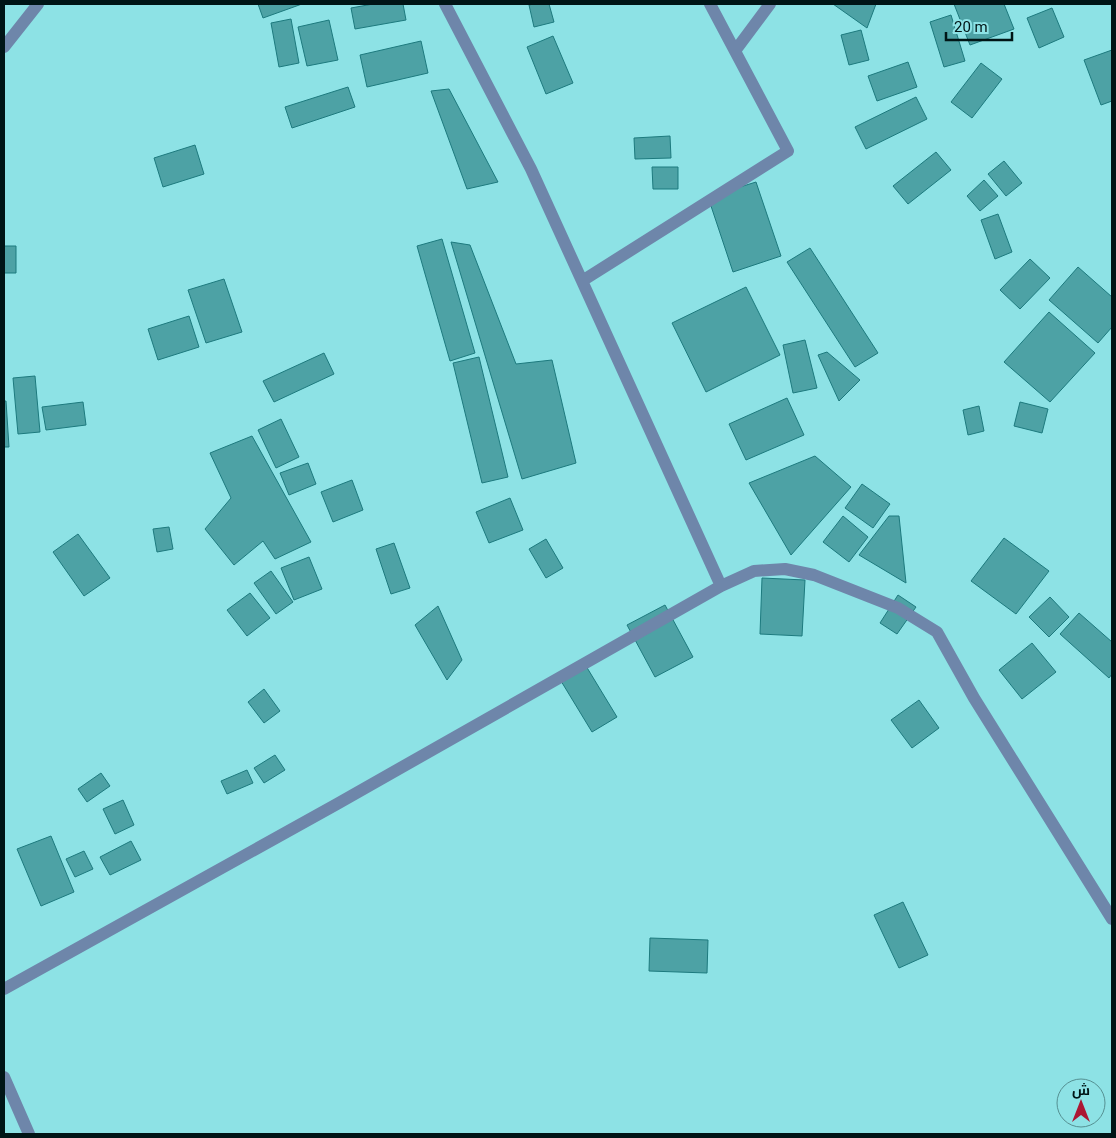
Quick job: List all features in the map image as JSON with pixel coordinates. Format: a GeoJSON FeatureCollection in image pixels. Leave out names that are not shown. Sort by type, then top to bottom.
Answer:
{"type":"FeatureCollection","features":[{"type":"Feature","properties":{"kind":"street"},"geometry":{"type":"LineString","coordinates":[[4,47],[38,4]]}},
{"type":"Feature","properties":{"kind":"street"},"geometry":{"type":"LineString","coordinates":[[445,4],[530,169],[721,586]]}},
{"type":"Feature","properties":{"kind":"street"},"geometry":{"type":"LineString","coordinates":[[582,281],[788,151],[710,4]]}},
{"type":"Feature","properties":{"kind":"street"},"geometry":{"type":"LineString","coordinates":[[735,51],[770,4]]}},
{"type":"Feature","properties":{"kind":"street"},"geometry":{"type":"LineString","coordinates":[[4,989],[337,804],[721,586],[754,572],[785,568],[814,575],[898,608],[937,632],[974,698],[1112,919]]}},
{"type":"Feature","properties":{"kind":"street"},"geometry":{"type":"LineString","coordinates":[[4,1077],[29,1134]]}},
{"type":"Feature","properties":{"kind":"building"},"geometry":{"type":"Polygon","coordinates":[[[258,4],[302,4],[263,18],[258,4]]]}},
{"type":"Feature","properties":{"kind":"building"},"geometry":{"type":"Polygon","coordinates":[[[373,4],[403,4],[406,20],[355,29],[351,8],[373,4]]]}},
{"type":"Feature","properties":{"kind":"building"},"geometry":{"type":"Polygon","coordinates":[[[549,4],[554,22],[534,27],[529,5],[549,4]]]}},
{"type":"Feature","properties":{"kind":"building"},"geometry":{"type":"Polygon","coordinates":[[[833,4],[876,4],[867,28],[833,4]]]}},
{"type":"Feature","properties":{"kind":"building"},"geometry":{"type":"Polygon","coordinates":[[[954,4],[1004,4],[1014,29],[970,45],[954,4]]]}},
{"type":"Feature","properties":{"kind":"building"},"geometry":{"type":"Polygon","coordinates":[[[1052,8],[1064,37],[1039,48],[1027,18],[1052,8]]]}},
{"type":"Feature","properties":{"kind":"building"},"geometry":{"type":"Polygon","coordinates":[[[951,15],[965,61],[944,67],[930,22],[951,15]]]}},
{"type":"Feature","properties":{"kind":"building"},"geometry":{"type":"Polygon","coordinates":[[[291,19],[299,63],[279,67],[271,23],[291,19]]]}},
{"type":"Feature","properties":{"kind":"building"},"geometry":{"type":"Polygon","coordinates":[[[329,20],[338,60],[307,66],[298,27],[329,20]]]}},
{"type":"Feature","properties":{"kind":"building"},"geometry":{"type":"Polygon","coordinates":[[[861,30],[869,60],[849,65],[841,35],[861,30]]]}},
{"type":"Feature","properties":{"kind":"building"},"geometry":{"type":"Polygon","coordinates":[[[553,36],[573,83],[546,94],[527,47],[553,36]]]}},
{"type":"Feature","properties":{"kind":"building"},"geometry":{"type":"Polygon","coordinates":[[[421,41],[428,73],[367,87],[360,55],[421,41]]]}},
{"type":"Feature","properties":{"kind":"building"},"geometry":{"type":"Polygon","coordinates":[[[1112,50],[1112,101],[1101,105],[1084,60],[1112,50]]]}},
{"type":"Feature","properties":{"kind":"building"},"geometry":{"type":"Polygon","coordinates":[[[908,62],[917,87],[877,101],[868,76],[908,62]]]}},
{"type":"Feature","properties":{"kind":"building"},"geometry":{"type":"Polygon","coordinates":[[[981,63],[1002,79],[972,118],[951,102],[981,63]]]}},
{"type":"Feature","properties":{"kind":"building"},"geometry":{"type":"Polygon","coordinates":[[[348,87],[355,107],[292,128],[285,107],[348,87]]]}},
{"type":"Feature","properties":{"kind":"building"},"geometry":{"type":"Polygon","coordinates":[[[449,89],[498,182],[467,189],[431,91],[449,89]]]}},
{"type":"Feature","properties":{"kind":"building"},"geometry":{"type":"Polygon","coordinates":[[[916,97],[927,119],[866,149],[855,127],[916,97]]]}},
{"type":"Feature","properties":{"kind":"building"},"geometry":{"type":"Polygon","coordinates":[[[670,136],[671,158],[635,159],[634,138],[670,136]]]}},
{"type":"Feature","properties":{"kind":"building"},"geometry":{"type":"Polygon","coordinates":[[[195,145],[204,174],[163,187],[154,158],[195,145]]]}},
{"type":"Feature","properties":{"kind":"building"},"geometry":{"type":"Polygon","coordinates":[[[936,152],[951,170],[908,204],[893,186],[936,152]]]}},
{"type":"Feature","properties":{"kind":"building"},"geometry":{"type":"Polygon","coordinates":[[[1004,161],[1022,183],[1006,196],[988,174],[1004,161]]]}},
{"type":"Feature","properties":{"kind":"building"},"geometry":{"type":"Polygon","coordinates":[[[652,167],[678,167],[678,189],[653,189],[652,167]]]}},
{"type":"Feature","properties":{"kind":"building"},"geometry":{"type":"Polygon","coordinates":[[[984,180],[998,196],[980,211],[967,196],[984,180]]]}},
{"type":"Feature","properties":{"kind":"building"},"geometry":{"type":"Polygon","coordinates":[[[756,182],[781,256],[733,272],[708,197],[756,182]]]}},
{"type":"Feature","properties":{"kind":"building"},"geometry":{"type":"Polygon","coordinates":[[[998,214],[1012,252],[995,259],[981,220],[998,214]]]}},
{"type":"Feature","properties":{"kind":"building"},"geometry":{"type":"Polygon","coordinates":[[[442,239],[475,353],[450,361],[417,246],[442,239]]]}},
{"type":"Feature","properties":{"kind":"building"},"geometry":{"type":"Polygon","coordinates":[[[451,242],[470,245],[516,364],[552,360],[576,463],[522,479],[451,242]]]}},
{"type":"Feature","properties":{"kind":"building"},"geometry":{"type":"Polygon","coordinates":[[[4,246],[16,246],[16,273],[4,273],[4,246]]]}},
{"type":"Feature","properties":{"kind":"building"},"geometry":{"type":"Polygon","coordinates":[[[810,248],[878,353],[855,367],[787,262],[810,248]]]}},
{"type":"Feature","properties":{"kind":"building"},"geometry":{"type":"Polygon","coordinates":[[[1030,259],[1050,278],[1020,309],[1000,290],[1030,259]]]}},
{"type":"Feature","properties":{"kind":"building"},"geometry":{"type":"Polygon","coordinates":[[[1078,267],[1112,297],[1112,327],[1098,343],[1049,300],[1078,267]]]}},
{"type":"Feature","properties":{"kind":"building"},"geometry":{"type":"Polygon","coordinates":[[[224,279],[242,332],[206,343],[188,290],[224,279]]]}},
{"type":"Feature","properties":{"kind":"building"},"geometry":{"type":"Polygon","coordinates":[[[746,287],[780,355],[706,392],[672,323],[746,287]]]}},
{"type":"Feature","properties":{"kind":"building"},"geometry":{"type":"Polygon","coordinates":[[[1049,312],[1095,353],[1050,402],[1004,362],[1049,312]]]}},
{"type":"Feature","properties":{"kind":"building"},"geometry":{"type":"Polygon","coordinates":[[[189,316],[199,347],[158,360],[148,329],[189,316]]]}},
{"type":"Feature","properties":{"kind":"building"},"geometry":{"type":"Polygon","coordinates":[[[805,340],[817,388],[793,393],[783,345],[805,340]]]}},
{"type":"Feature","properties":{"kind":"building"},"geometry":{"type":"Polygon","coordinates":[[[827,352],[860,380],[839,401],[818,355],[827,352]]]}},
{"type":"Feature","properties":{"kind":"building"},"geometry":{"type":"Polygon","coordinates":[[[324,353],[334,374],[274,402],[263,381],[324,353]]]}},
{"type":"Feature","properties":{"kind":"building"},"geometry":{"type":"Polygon","coordinates":[[[479,357],[508,477],[482,483],[453,363],[479,357]]]}},
{"type":"Feature","properties":{"kind":"building"},"geometry":{"type":"Polygon","coordinates":[[[35,376],[40,432],[18,434],[13,378],[35,376]]]}},
{"type":"Feature","properties":{"kind":"building"},"geometry":{"type":"Polygon","coordinates":[[[787,398],[804,435],[746,460],[729,424],[787,398]]]}},
{"type":"Feature","properties":{"kind":"building"},"geometry":{"type":"Polygon","coordinates":[[[4,401],[6,401],[9,447],[4,447],[4,401]]]}},
{"type":"Feature","properties":{"kind":"building"},"geometry":{"type":"Polygon","coordinates":[[[83,402],[86,425],[46,430],[42,407],[83,402]]]}},
{"type":"Feature","properties":{"kind":"building"},"geometry":{"type":"Polygon","coordinates":[[[1020,402],[1048,409],[1042,433],[1014,426],[1020,402]]]}},
{"type":"Feature","properties":{"kind":"building"},"geometry":{"type":"Polygon","coordinates":[[[979,406],[984,431],[968,435],[963,410],[979,406]]]}},
{"type":"Feature","properties":{"kind":"building"},"geometry":{"type":"Polygon","coordinates":[[[281,419],[299,457],[276,468],[258,430],[281,419]]]}},
{"type":"Feature","properties":{"kind":"building"},"geometry":{"type":"Polygon","coordinates":[[[252,436],[311,542],[275,559],[263,541],[234,565],[205,529],[231,498],[210,453],[252,436]]]}},
{"type":"Feature","properties":{"kind":"building"},"geometry":{"type":"Polygon","coordinates":[[[815,456],[851,487],[791,555],[749,483],[815,456]]]}},
{"type":"Feature","properties":{"kind":"building"},"geometry":{"type":"Polygon","coordinates":[[[308,463],[316,484],[289,495],[280,473],[308,463]]]}},
{"type":"Feature","properties":{"kind":"building"},"geometry":{"type":"Polygon","coordinates":[[[352,480],[363,510],[333,522],[321,492],[352,480]]]}},
{"type":"Feature","properties":{"kind":"building"},"geometry":{"type":"Polygon","coordinates":[[[862,484],[890,504],[873,528],[845,508],[862,484]]]}},
{"type":"Feature","properties":{"kind":"building"},"geometry":{"type":"Polygon","coordinates":[[[510,498],[523,530],[489,543],[476,512],[510,498]]]}},
{"type":"Feature","properties":{"kind":"building"},"geometry":{"type":"Polygon","coordinates":[[[843,516],[868,537],[849,562],[823,542],[843,516]]]}},
{"type":"Feature","properties":{"kind":"building"},"geometry":{"type":"Polygon","coordinates":[[[889,516],[899,516],[906,583],[859,555],[889,516]]]}},
{"type":"Feature","properties":{"kind":"building"},"geometry":{"type":"Polygon","coordinates":[[[169,527],[173,549],[157,552],[153,529],[169,527]]]}},
{"type":"Feature","properties":{"kind":"building"},"geometry":{"type":"Polygon","coordinates":[[[78,534],[110,578],[84,596],[53,552],[78,534]]]}},
{"type":"Feature","properties":{"kind":"building"},"geometry":{"type":"Polygon","coordinates":[[[1004,538],[1049,571],[1016,614],[971,581],[1004,538]]]}},
{"type":"Feature","properties":{"kind":"building"},"geometry":{"type":"Polygon","coordinates":[[[546,539],[563,568],[546,578],[529,549],[546,539]]]}},
{"type":"Feature","properties":{"kind":"building"},"geometry":{"type":"Polygon","coordinates":[[[394,543],[410,588],[391,594],[376,549],[394,543]]]}},
{"type":"Feature","properties":{"kind":"building"},"geometry":{"type":"Polygon","coordinates":[[[309,557],[322,589],[294,600],[281,568],[309,557]]]}},
{"type":"Feature","properties":{"kind":"building"},"geometry":{"type":"Polygon","coordinates":[[[271,571],[293,602],[276,614],[254,583],[271,571]]]}},
{"type":"Feature","properties":{"kind":"building"},"geometry":{"type":"Polygon","coordinates":[[[762,578],[805,580],[802,636],[760,634],[762,578]]]}},
{"type":"Feature","properties":{"kind":"building"},"geometry":{"type":"Polygon","coordinates":[[[250,593],[270,618],[247,636],[227,610],[250,593]]]}},
{"type":"Feature","properties":{"kind":"building"},"geometry":{"type":"Polygon","coordinates":[[[898,595],[916,607],[897,634],[880,623],[898,595]]]}},
{"type":"Feature","properties":{"kind":"building"},"geometry":{"type":"Polygon","coordinates":[[[1050,597],[1069,617],[1049,637],[1029,617],[1050,597]]]}},
{"type":"Feature","properties":{"kind":"building"},"geometry":{"type":"Polygon","coordinates":[[[665,605],[693,657],[655,677],[627,625],[665,605]]]}},
{"type":"Feature","properties":{"kind":"building"},"geometry":{"type":"Polygon","coordinates":[[[438,606],[462,660],[447,680],[415,625],[438,606]]]}},
{"type":"Feature","properties":{"kind":"building"},"geometry":{"type":"Polygon","coordinates":[[[1079,613],[1112,642],[1112,674],[1109,678],[1060,634],[1079,613]]]}},
{"type":"Feature","properties":{"kind":"building"},"geometry":{"type":"Polygon","coordinates":[[[1032,643],[1056,672],[1022,699],[999,670],[1032,643]]]}},
{"type":"Feature","properties":{"kind":"building"},"geometry":{"type":"Polygon","coordinates":[[[586,666],[617,717],[592,732],[561,681],[586,666]]]}},
{"type":"Feature","properties":{"kind":"building"},"geometry":{"type":"Polygon","coordinates":[[[264,689],[280,711],[264,723],[248,702],[264,689]]]}},
{"type":"Feature","properties":{"kind":"building"},"geometry":{"type":"Polygon","coordinates":[[[919,700],[939,728],[912,748],[891,720],[919,700]]]}},
{"type":"Feature","properties":{"kind":"building"},"geometry":{"type":"Polygon","coordinates":[[[275,755],[285,770],[264,783],[254,768],[275,755]]]}},
{"type":"Feature","properties":{"kind":"building"},"geometry":{"type":"Polygon","coordinates":[[[247,770],[253,783],[227,794],[221,781],[247,770]]]}},
{"type":"Feature","properties":{"kind":"building"},"geometry":{"type":"Polygon","coordinates":[[[101,773],[110,786],[87,802],[78,789],[101,773]]]}},
{"type":"Feature","properties":{"kind":"building"},"geometry":{"type":"Polygon","coordinates":[[[123,800],[134,825],[115,834],[103,809],[123,800]]]}},
{"type":"Feature","properties":{"kind":"building"},"geometry":{"type":"Polygon","coordinates":[[[51,836],[74,892],[41,906],[17,849],[51,836]]]}},
{"type":"Feature","properties":{"kind":"building"},"geometry":{"type":"Polygon","coordinates":[[[131,841],[141,860],[110,875],[100,857],[131,841]]]}},
{"type":"Feature","properties":{"kind":"building"},"geometry":{"type":"Polygon","coordinates":[[[84,851],[93,869],[75,877],[66,859],[84,851]]]}},
{"type":"Feature","properties":{"kind":"building"},"geometry":{"type":"Polygon","coordinates":[[[903,902],[928,955],[899,968],[874,915],[903,902]]]}},
{"type":"Feature","properties":{"kind":"building"},"geometry":{"type":"Polygon","coordinates":[[[650,938],[708,940],[707,973],[649,971],[650,938]]]}}]}
